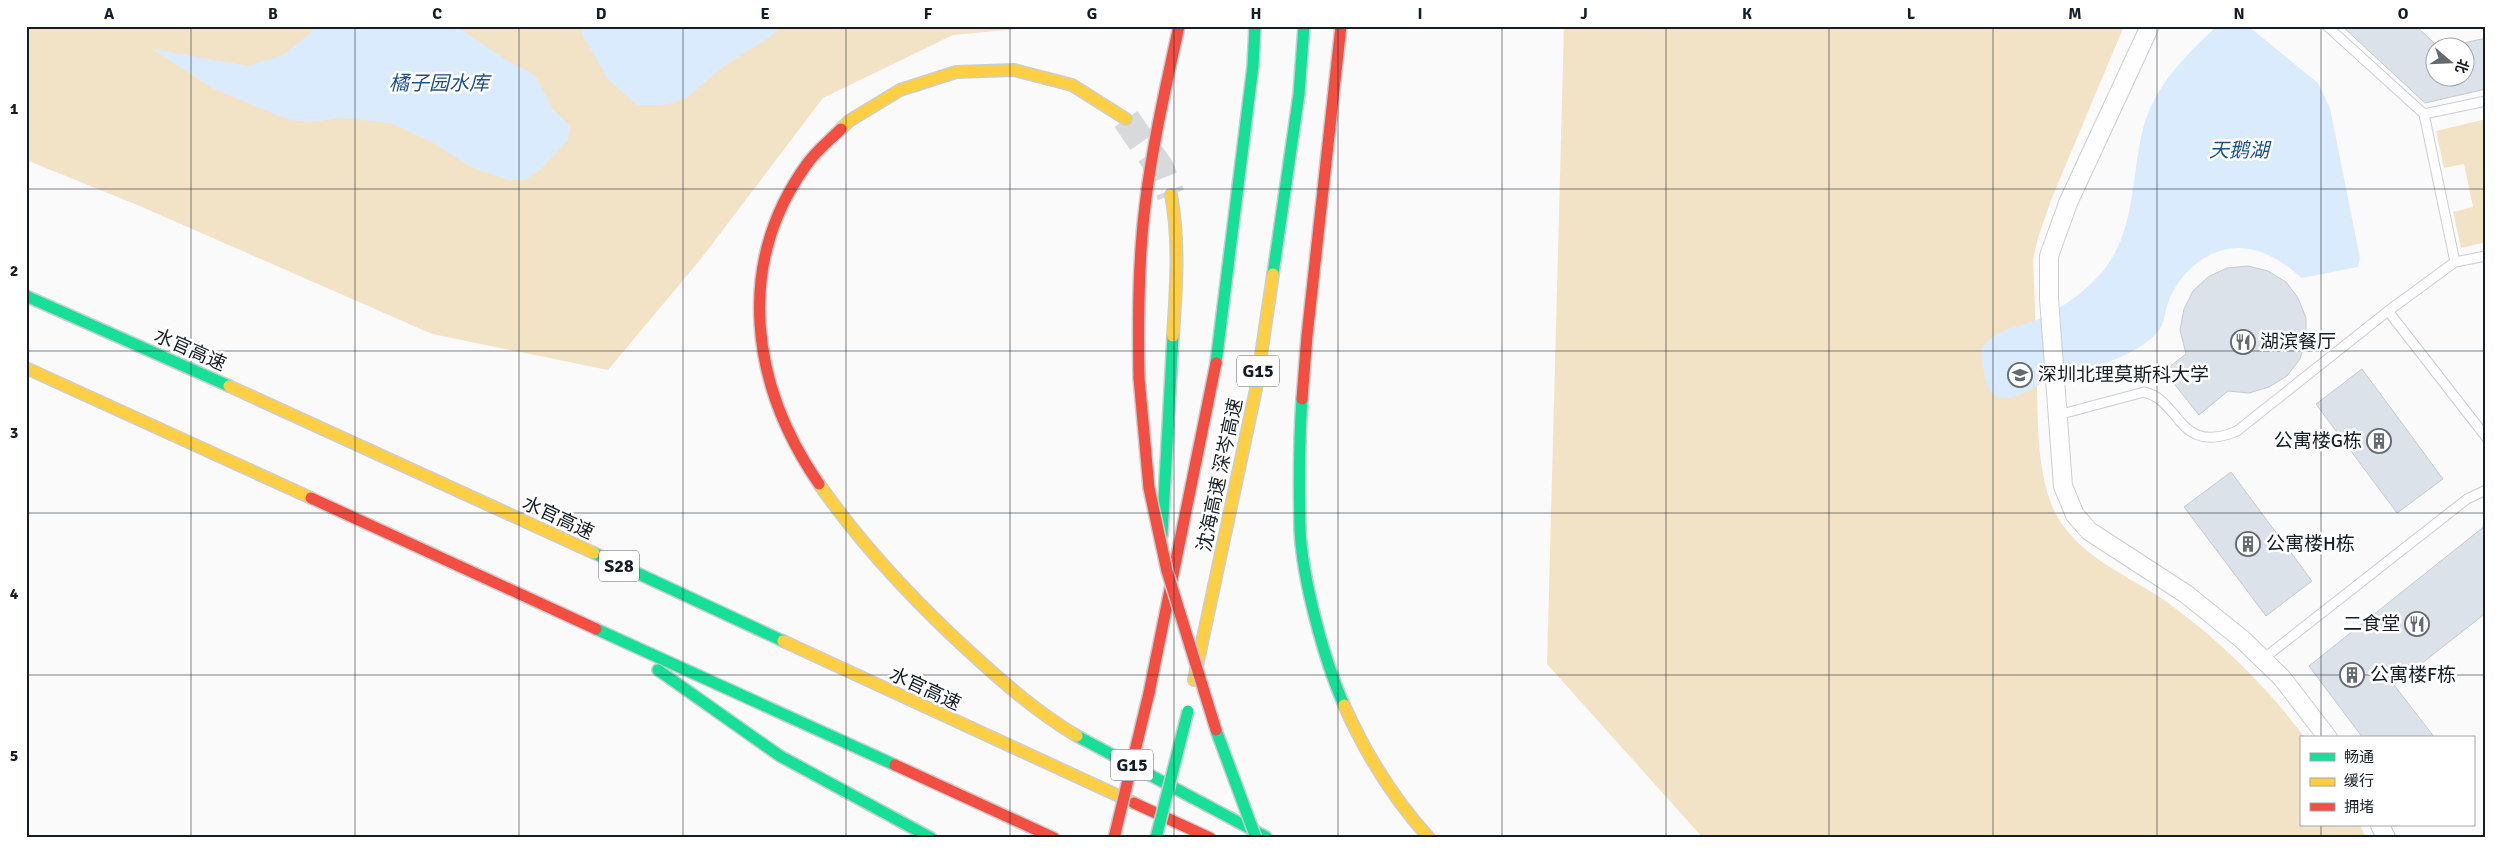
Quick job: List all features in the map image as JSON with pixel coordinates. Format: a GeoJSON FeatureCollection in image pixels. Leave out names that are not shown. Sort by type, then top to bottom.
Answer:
{"type":"FeatureCollection","features":[{"type":"Feature","properties":{"kind":"highway"},"geometry":{"type":"LineString","coordinates":[[1179,26],[1163,102],[1142,232],[1138,288],[1140,378],[1149,488],[1167,570],[1187,641],[1220,743],[1256,838]]}},
{"type":"Feature","properties":{"kind":"highway","name":"沈海高速 深岑高速"},"geometry":{"type":"LineString","coordinates":[[1114,838],[1149,693],[1213,385],[1252,76],[1255,26]]}},
{"type":"Feature","properties":{"kind":"highway","name":"沈海高速 深岑高速"},"geometry":{"type":"LineString","coordinates":[[1156,838],[1190,702],[1256,389],[1299,94],[1304,26]]}},
{"type":"Feature","properties":{"kind":"highway"},"geometry":{"type":"LineString","coordinates":[[1341,26],[1307,336],[1302,404],[1300,530],[1308,586],[1334,683],[1354,728],[1377,771],[1405,811],[1429,838]]}},
{"type":"Feature","properties":{"kind":"highway"},"geometry":{"type":"LineString","coordinates":[[1126,119],[1112,104],[1062,75],[1037,67],[1010,62],[950,65],[923,72],[895,85],[844,121],[806,165],[790,191],[777,218],[760,276],[760,337],[769,376],[798,450],[852,529],[936,622],[1026,702],[1062,727],[1268,838]]}},
{"type":"Feature","properties":{"kind":"highway"},"geometry":{"type":"LineString","coordinates":[[1153,674],[1175,325],[1177,247],[1176,221],[1170,194]]}},
{"type":"Feature","properties":{"kind":"highway","name":"水官高速"},"geometry":{"type":"LineString","coordinates":[[26,296],[504,512],[951,721],[1210,838]]}},
{"type":"Feature","properties":{"kind":"highway"},"geometry":{"type":"LineString","coordinates":[[26,368],[1054,838]]}},
{"type":"Feature","properties":{"kind":"highway"},"geometry":{"type":"LineString","coordinates":[[601,630],[780,756],[930,838]]}},
{"type":"Feature","properties":{"kind":"street"},"geometry":{"type":"LineString","coordinates":[[2150,26],[2061,220],[2049,256],[2049,300],[2063,486],[2075,515],[2089,531],[2186,594],[2263,659],[2305,705],[2327,736]]}},
{"type":"Feature","properties":{"kind":"street"},"geometry":{"type":"LineString","coordinates":[[2380,826],[2386,838]]}},
{"type":"Feature","properties":{"kind":"lane"},"geometry":{"type":"LineString","coordinates":[[2327,26],[2424,114],[2455,262]]}},
{"type":"Feature","properties":{"kind":"lane"},"geometry":{"type":"LineString","coordinates":[[2424,114],[2486,101]]}},
{"type":"Feature","properties":{"kind":"lane"},"geometry":{"type":"LineString","coordinates":[[2058,415],[2144,392],[2157,397],[2181,424],[2194,433],[2207,437],[2223,436],[2237,431],[2388,311],[2455,262],[2486,256]]}},
{"type":"Feature","properties":{"kind":"lane"},"geometry":{"type":"LineString","coordinates":[[2388,311],[2486,437]]}},
{"type":"Feature","properties":{"kind":"lane"},"geometry":{"type":"LineString","coordinates":[[2263,659],[2467,499],[2486,490]]}},
{"type":"Feature","properties":{"kind":"shaded area"},"geometry":{"type":"Polygon","coordinates":[[[26,26],[1049,26],[953,35],[823,98],[700,260],[608,370],[432,334],[135,204],[26,160],[26,26]]]}},
{"type":"Feature","properties":{"kind":"shaded area","name":"深圳北理莫斯科大学"},"geometry":{"type":"Polygon","coordinates":[[[1564,26],[2124,26],[2051,200],[2033,259],[2038,431],[2041,463],[2048,493],[2061,523],[2072,537],[2098,559],[2163,599],[2198,626],[2241,665],[2293,722],[2304,736],[2300,736],[2300,826],[2360,826],[2366,838],[1703,838],[1547,664],[1564,26]]]}},
{"type":"Feature","properties":{"kind":"shaded area"},"geometry":{"type":"Polygon","coordinates":[[[2486,119],[2486,242],[2461,248],[2453,212],[2473,207],[2464,164],[2444,168],[2436,131],[2486,119]]]}},
{"type":"Feature","properties":{"kind":"water","name":"橘子园水库"},"geometry":{"type":"Polygon","coordinates":[[[316,26],[456,26],[506,60],[535,75],[552,108],[570,126],[568,140],[541,169],[525,180],[508,180],[471,167],[430,141],[390,123],[342,118],[310,122],[289,120],[212,88],[152,49],[248,66],[283,55],[311,33],[316,26]]]}},
{"type":"Feature","properties":{"kind":"water"},"geometry":{"type":"Polygon","coordinates":[[[584,26],[782,26],[770,37],[724,66],[685,99],[664,105],[637,105],[608,79],[582,34],[584,26]]]}},
{"type":"Feature","properties":{"kind":"water","name":"天鹅湖"},"geometry":{"type":"Polygon","coordinates":[[[2217,26],[2248,26],[2318,83],[2330,108],[2360,258],[2358,267],[2302,278],[2273,257],[2252,249],[2229,249],[2217,252],[2200,261],[2186,273],[2170,297],[2160,329],[2154,336],[2130,353],[2104,364],[2050,380],[2022,394],[2008,398],[1994,395],[1986,380],[1982,348],[1988,341],[2002,332],[2033,322],[2067,303],[2100,275],[2106,267],[2116,251],[2128,218],[2139,147],[2148,113],[2172,72],[2217,26]]]}},
{"type":"Feature","properties":{"kind":"building"},"geometry":{"type":"Polygon","coordinates":[[[2342,26],[2416,26],[2429,38],[2424,38],[2424,88],[2474,88],[2474,41],[2486,38],[2486,89],[2425,103],[2342,26]]]}},
{"type":"Feature","properties":{"kind":"building","name":"湖滨餐厅"},"geometry":{"type":"Polygon","coordinates":[[[2248,266],[2268,271],[2286,282],[2298,298],[2306,318],[2306,339],[2300,359],[2287,376],[2269,387],[2249,393],[2228,391],[2199,415],[2164,371],[2186,354],[2180,330],[2184,309],[2193,291],[2208,277],[2227,268],[2248,266]]]}},
{"type":"Feature","properties":{"kind":"building","name":"公寓楼G栋"},"geometry":{"type":"Polygon","coordinates":[[[2362,369],[2443,479],[2397,513],[2316,404],[2362,369]]]}},
{"type":"Feature","properties":{"kind":"building","name":"公寓楼H栋"},"geometry":{"type":"Polygon","coordinates":[[[2231,472],[2312,581],[2266,616],[2184,507],[2231,472]]]}},
{"type":"Feature","properties":{"kind":"building"},"geometry":{"type":"Polygon","coordinates":[[[2486,525],[2486,613],[2394,685],[2433,736],[2362,736],[2309,666],[2486,525]]]}},
{"type":"Feature","properties":{"kind":"tunnel"},"geometry":{"type":"LineString","coordinates":[[1126,119],[1160,168],[1171,195]]}},
{"type":"Feature","properties":{"kind":"traffic: fast"},"geometry":{"type":"LineString","coordinates":[[1216,363],[1253,66],[1255,26]]}},
{"type":"Feature","properties":{"kind":"traffic: fast"},"geometry":{"type":"LineString","coordinates":[[1273,274],[1299,94],[1304,26]]}},
{"type":"Feature","properties":{"kind":"traffic: fast"},"geometry":{"type":"LineString","coordinates":[[26,296],[229,386]]}},
{"type":"Feature","properties":{"kind":"traffic: fast"},"geometry":{"type":"LineString","coordinates":[[1162,535],[1173,336]]}},
{"type":"Feature","properties":{"kind":"traffic: fast"},"geometry":{"type":"LineString","coordinates":[[1302,399],[1299,480],[1300,529],[1305,571],[1315,618],[1336,687],[1344,705]]}},
{"type":"Feature","properties":{"kind":"traffic: fast"},"geometry":{"type":"LineString","coordinates":[[594,553],[783,641]]}},
{"type":"Feature","properties":{"kind":"traffic: fast"},"geometry":{"type":"LineString","coordinates":[[596,629],[895,765]]}},
{"type":"Feature","properties":{"kind":"traffic: fast"},"geometry":{"type":"LineString","coordinates":[[658,670],[780,756],[931,838]]}},
{"type":"Feature","properties":{"kind":"traffic: fast"},"geometry":{"type":"LineString","coordinates":[[1156,838],[1188,711]]}},
{"type":"Feature","properties":{"kind":"traffic: fast"},"geometry":{"type":"LineString","coordinates":[[1216,730],[1256,838]]}},
{"type":"Feature","properties":{"kind":"traffic: fast"},"geometry":{"type":"LineString","coordinates":[[1077,736],[1266,837]]}},
{"type":"Feature","properties":{"kind":"traffic: slow"},"geometry":{"type":"LineString","coordinates":[[841,129],[849,121],[900,90],[956,72],[1014,70],[1072,85],[1126,119]]}},
{"type":"Feature","properties":{"kind":"traffic: slow"},"geometry":{"type":"LineString","coordinates":[[1171,195],[1176,230],[1173,336]]}},
{"type":"Feature","properties":{"kind":"traffic: slow"},"geometry":{"type":"LineString","coordinates":[[1194,680],[1256,389],[1273,274]]}},
{"type":"Feature","properties":{"kind":"traffic: slow"},"geometry":{"type":"LineString","coordinates":[[26,368],[311,498]]}},
{"type":"Feature","properties":{"kind":"traffic: slow"},"geometry":{"type":"LineString","coordinates":[[229,386],[594,553]]}},
{"type":"Feature","properties":{"kind":"traffic: slow"},"geometry":{"type":"LineString","coordinates":[[819,484],[853,530],[930,614],[1009,687],[1035,708],[1077,736]]}},
{"type":"Feature","properties":{"kind":"traffic: slow"},"geometry":{"type":"LineString","coordinates":[[783,641],[1134,803]]}},
{"type":"Feature","properties":{"kind":"traffic: slow"},"geometry":{"type":"LineString","coordinates":[[1344,705],[1381,775],[1392,792],[1429,838]]}},
{"type":"Feature","properties":{"kind":"traffic: jam"},"geometry":{"type":"LineString","coordinates":[[1139,378],[1139,292],[1145,206],[1155,138],[1179,26]]}},
{"type":"Feature","properties":{"kind":"traffic: jam"},"geometry":{"type":"LineString","coordinates":[[1302,399],[1307,336],[1341,26]]}},
{"type":"Feature","properties":{"kind":"traffic: jam"},"geometry":{"type":"LineString","coordinates":[[819,484],[796,446],[778,406],[766,366],[760,325],[761,284],[769,243],[784,203],[807,164],[841,129]]}},
{"type":"Feature","properties":{"kind":"traffic: jam"},"geometry":{"type":"LineString","coordinates":[[1149,693],[1216,363]]}},
{"type":"Feature","properties":{"kind":"traffic: jam"},"geometry":{"type":"LineString","coordinates":[[1139,378],[1149,488],[1167,571],[1216,730]]}},
{"type":"Feature","properties":{"kind":"traffic: jam"},"geometry":{"type":"LineString","coordinates":[[311,498],[596,629]]}},
{"type":"Feature","properties":{"kind":"traffic: jam"},"geometry":{"type":"LineString","coordinates":[[1114,838],[1149,693]]}},
{"type":"Feature","properties":{"kind":"traffic: jam"},"geometry":{"type":"LineString","coordinates":[[895,765],[1054,838]]}},
{"type":"Feature","properties":{"kind":"traffic: jam"},"geometry":{"type":"LineString","coordinates":[[1134,803],[1210,838]]}},
{"type":"Feature","properties":{"kind":"place","name":"湖滨餐厅"},"geometry":{"type":"Point","coordinates":[2243,342]}},
{"type":"Feature","properties":{"kind":"place","name":"深圳北理莫斯科大学"},"geometry":{"type":"Point","coordinates":[2020,375]}},
{"type":"Feature","properties":{"kind":"place","name":"公寓楼G栋"},"geometry":{"type":"Point","coordinates":[2379,441]}},
{"type":"Feature","properties":{"kind":"place","name":"公寓楼H栋"},"geometry":{"type":"Point","coordinates":[2248,544]}},
{"type":"Feature","properties":{"kind":"place","name":"二食堂"},"geometry":{"type":"Point","coordinates":[2417,624]}},
{"type":"Feature","properties":{"kind":"place","name":"公寓楼F栋"},"geometry":{"type":"Point","coordinates":[2352,675]}}]}
